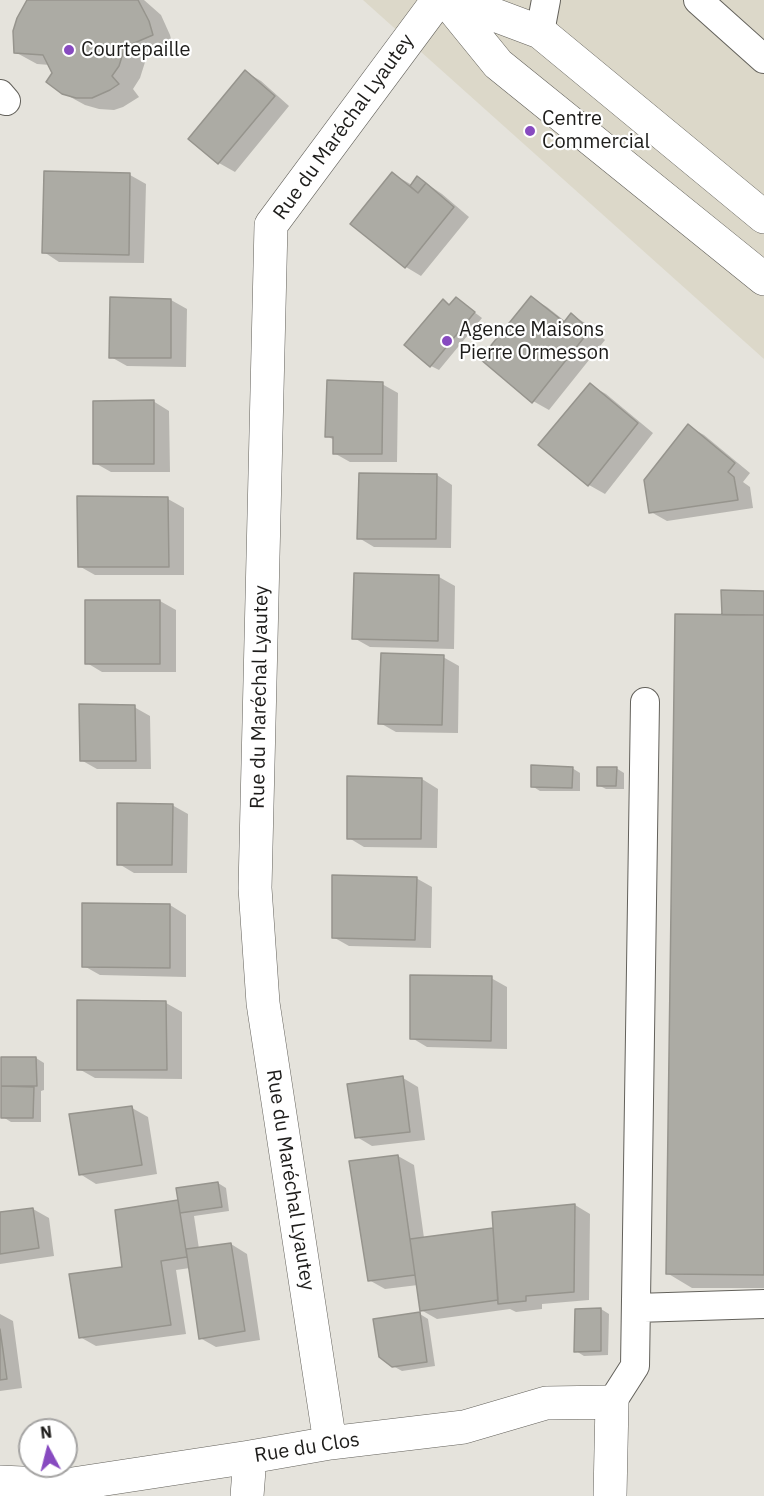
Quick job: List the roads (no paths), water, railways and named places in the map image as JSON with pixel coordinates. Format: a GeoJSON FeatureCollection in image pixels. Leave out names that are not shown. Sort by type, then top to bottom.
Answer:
{"type":"FeatureCollection","features":[{"type":"Feature","properties":{"kind":"street","name":"Rue du Maréchal Lyautey"},"geometry":{"type":"LineString","coordinates":[[330,1443],[263,1003],[255,888],[271,225],[438,0]]}},
{"type":"Feature","properties":{"kind":"street"},"geometry":{"type":"LineString","coordinates":[[446,0],[498,64],[764,279]]}},
{"type":"Feature","properties":{"kind":"street"},"geometry":{"type":"LineString","coordinates":[[455,0],[540,32],[764,217]]}},
{"type":"Feature","properties":{"kind":"street","name":"Rue du Clos"},"geometry":{"type":"LineString","coordinates":[[0,1482],[66,1485],[330,1443],[464,1427],[546,1403],[612,1402]]}},
{"type":"Feature","properties":{"kind":"street"},"geometry":{"type":"LineString","coordinates":[[610,1496],[612,1402]]}},
{"type":"Feature","properties":{"kind":"street"},"geometry":{"type":"LineString","coordinates":[[247,1496],[250,1457]]}},
{"type":"Feature","properties":{"kind":"lane"},"geometry":{"type":"LineString","coordinates":[[540,32],[546,0]]}},
{"type":"Feature","properties":{"kind":"lane"},"geometry":{"type":"LineString","coordinates":[[698,0],[764,59]]}},
{"type":"Feature","properties":{"kind":"lane"},"geometry":{"type":"LineString","coordinates":[[612,1402],[635,1366],[645,702]]}},
{"type":"Feature","properties":{"kind":"lane"},"geometry":{"type":"LineString","coordinates":[[636,1308],[764,1304]]}},
{"type":"Feature","properties":{"kind":"place","name":"Courtepaille"},"geometry":{"type":"Point","coordinates":[69,50]}},
{"type":"Feature","properties":{"kind":"place","name":"Centre Commercial"},"geometry":{"type":"Point","coordinates":[530,131]}},
{"type":"Feature","properties":{"kind":"place","name":"Agence Maisons Pierre Ormesson"},"geometry":{"type":"Point","coordinates":[447,341]}}]}
